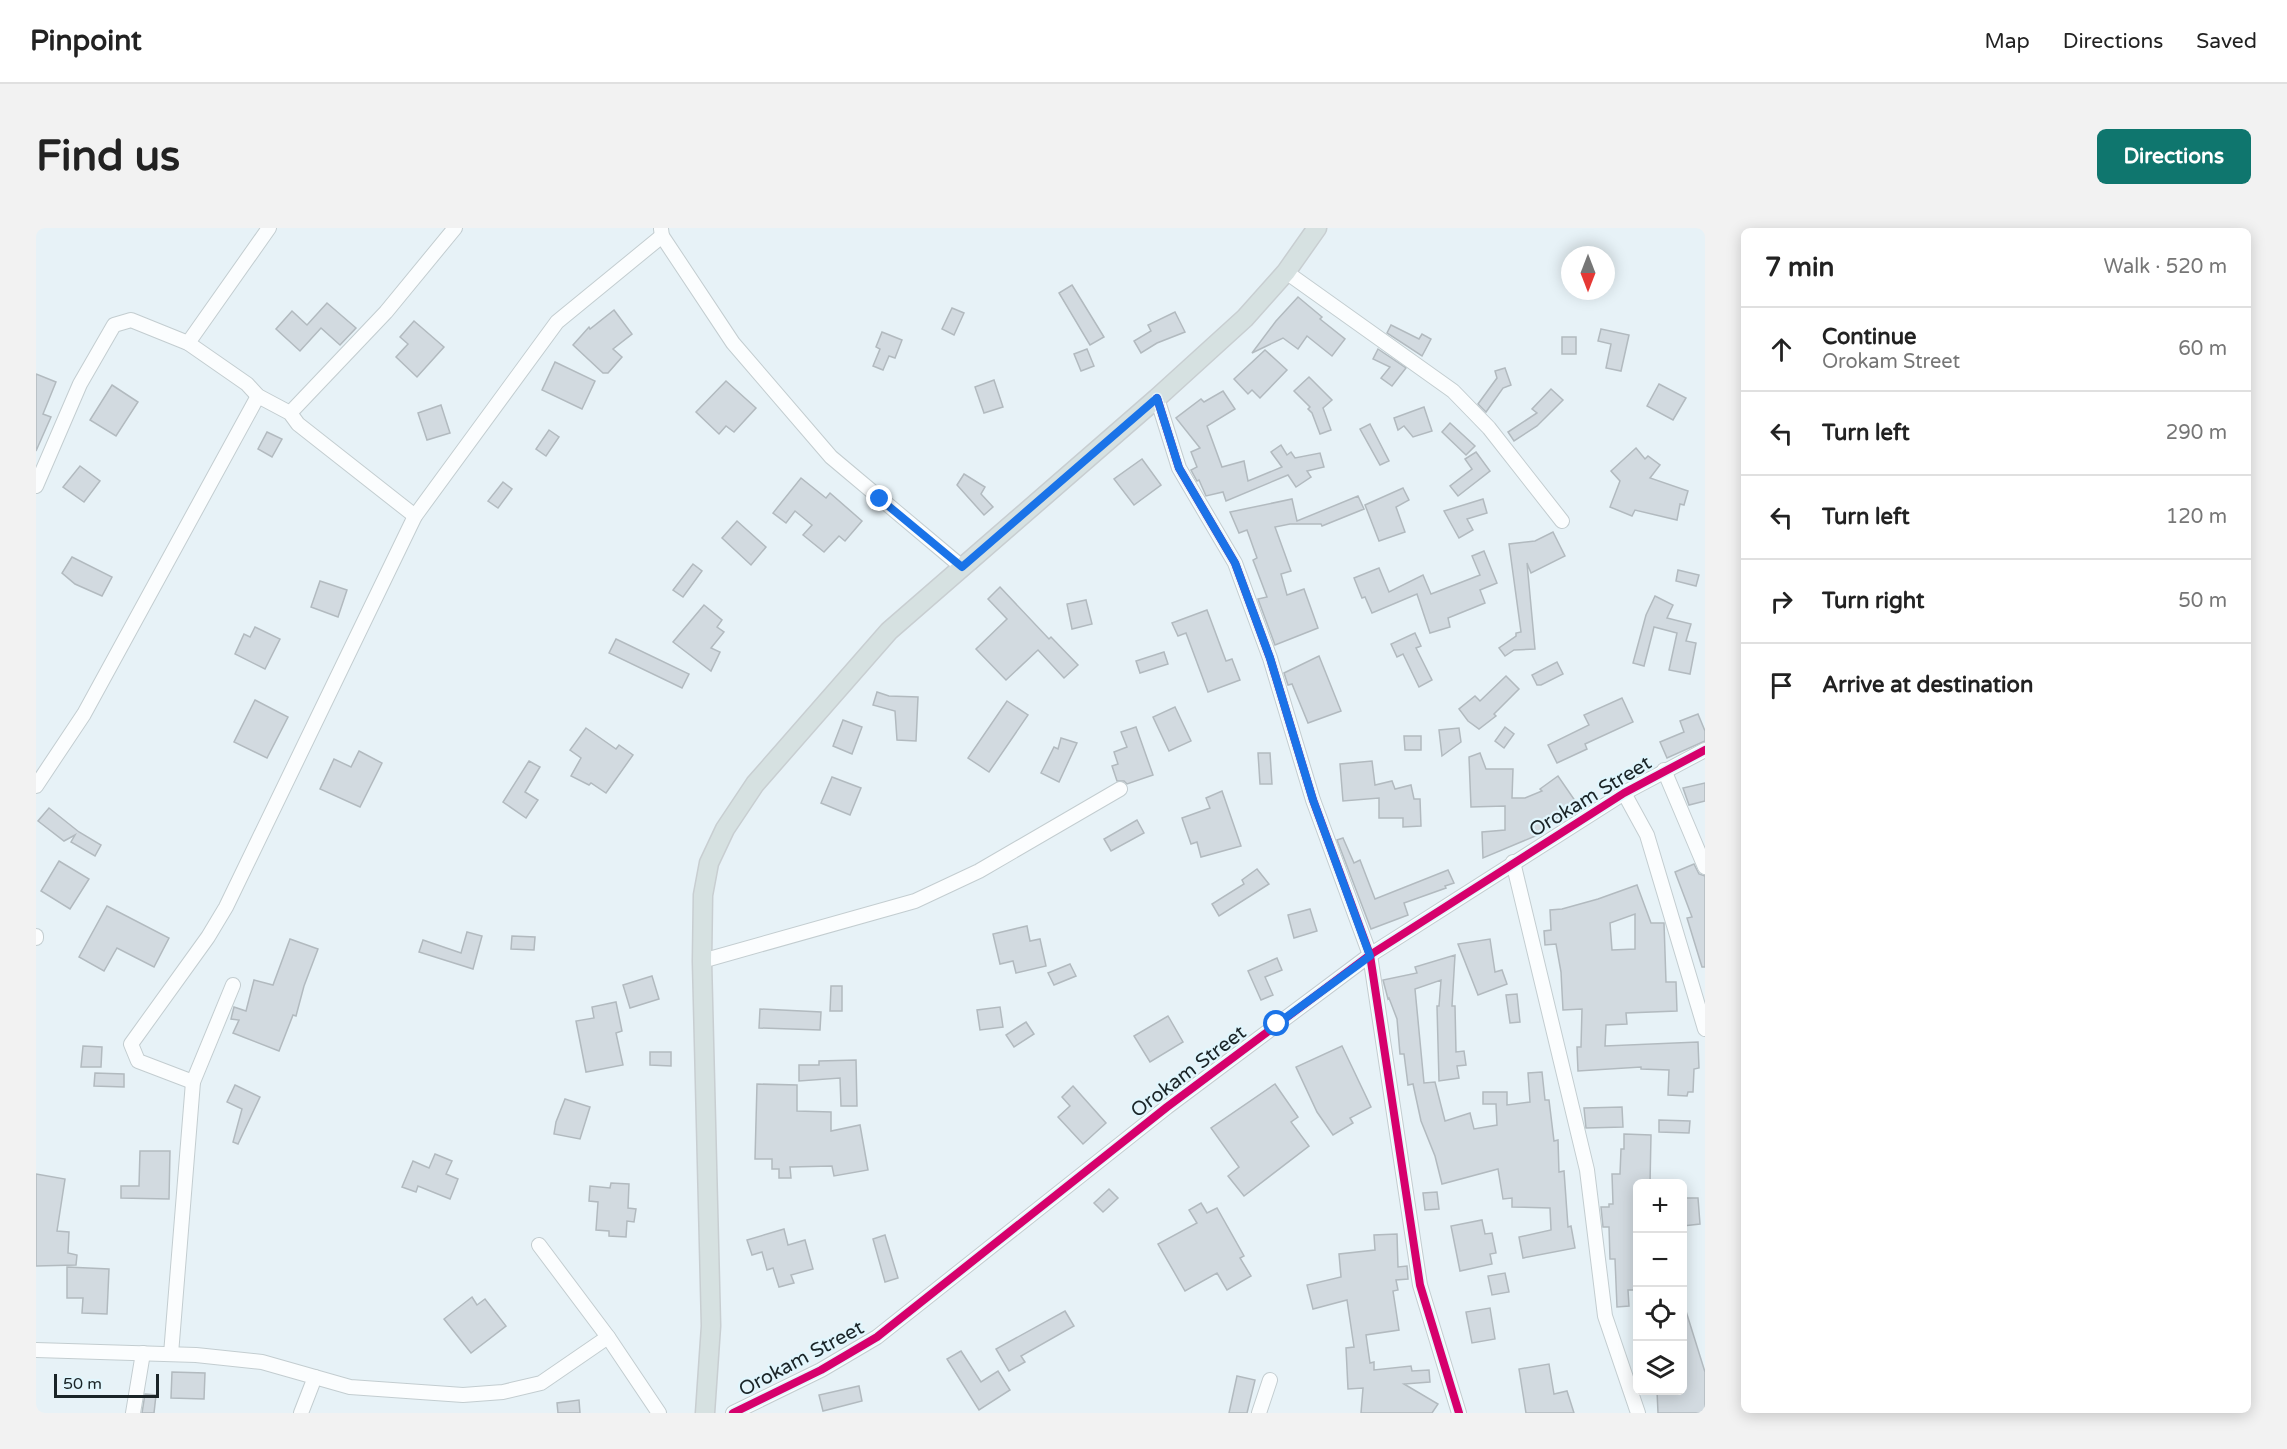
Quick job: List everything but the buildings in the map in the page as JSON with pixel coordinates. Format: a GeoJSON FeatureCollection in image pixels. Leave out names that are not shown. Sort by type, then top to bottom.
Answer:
{"type":"FeatureCollection","features":[{"type":"Feature","properties":{"kind":"main road"},"geometry":{"type":"LineString","coordinates":[[705,1413],[711,1326],[702,961],[703,895],[709,863],[725,829],[755,784],[889,631],[1157,398],[1245,318],[1286,272],[1317,228]]}},
{"type":"Feature","properties":{"kind":"street"},"geometry":{"type":"LineString","coordinates":[[188,343],[269,228]]}},
{"type":"Feature","properties":{"kind":"street"},"geometry":{"type":"LineString","coordinates":[[290,413],[386,312],[455,228]]}},
{"type":"Feature","properties":{"kind":"street"},"geometry":{"type":"LineString","coordinates":[[193,1082],[138,1061],[131,1044],[208,937],[226,907],[415,516],[557,322],[661,232],[733,343],[831,457],[962,567]]}},
{"type":"Feature","properties":{"kind":"street"},"geometry":{"type":"LineString","coordinates":[[1286,272],[1453,391],[1489,428],[1562,521]]}},
{"type":"Feature","properties":{"kind":"street"},"geometry":{"type":"LineString","coordinates":[[36,486],[80,384],[114,325],[131,320],[188,343],[247,384],[258,396],[290,413],[298,424],[415,516]]}},
{"type":"Feature","properties":{"kind":"street"},"geometry":{"type":"LineString","coordinates":[[36,786],[84,714],[258,396]]}},
{"type":"Feature","properties":{"kind":"street"},"geometry":{"type":"LineString","coordinates":[[1157,398],[1179,468],[1235,563],[1270,658],[1313,800],[1370,956],[1420,1285],[1459,1413]]}},
{"type":"Feature","properties":{"kind":"street","name":"Orokam Street"},"geometry":{"type":"LineString","coordinates":[[733,1413],[821,1370],[877,1336],[1167,1107],[1370,956],[1513,862],[1624,793],[1705,750]]}},
{"type":"Feature","properties":{"kind":"street"},"geometry":{"type":"LineString","coordinates":[[1664,770],[1705,867]]}},
{"type":"Feature","properties":{"kind":"street"},"geometry":{"type":"LineString","coordinates":[[702,961],[915,901],[979,871],[1120,789]]}},
{"type":"Feature","properties":{"kind":"street"},"geometry":{"type":"LineString","coordinates":[[1624,793],[1647,835],[1705,1029]]}},
{"type":"Feature","properties":{"kind":"street"},"geometry":{"type":"LineString","coordinates":[[1513,862],[1587,1170],[1605,1316],[1638,1413]]}},
{"type":"Feature","properties":{"kind":"street"},"geometry":{"type":"LineString","coordinates":[[171,1354],[193,1082],[233,985]]}},
{"type":"Feature","properties":{"kind":"street"},"geometry":{"type":"LineString","coordinates":[[539,1245],[608,1337],[659,1413]]}},
{"type":"Feature","properties":{"kind":"street"},"geometry":{"type":"LineString","coordinates":[[36,1350],[171,1354],[262,1362],[350,1387],[463,1395],[503,1392],[541,1383],[608,1337]]}},
{"type":"Feature","properties":{"kind":"street"},"geometry":{"type":"LineString","coordinates":[[133,1413],[143,1353]]}},
{"type":"Feature","properties":{"kind":"street"},"geometry":{"type":"LineString","coordinates":[[301,1413],[315,1377]]}},
{"type":"Feature","properties":{"kind":"street"},"geometry":{"type":"LineString","coordinates":[[1259,1413],[1270,1380]]}},
{"type":"Feature","properties":{"kind":"cycle path"},"geometry":{"type":"LineString","coordinates":[[1157,398],[1179,468],[1235,563],[1270,658],[1313,800],[1370,955],[1420,1285],[1459,1413]]}},
{"type":"Feature","properties":{"kind":"cycle path"},"geometry":{"type":"LineString","coordinates":[[733,1413],[821,1370],[877,1337],[1167,1107],[1370,955],[1624,793],[1705,750]]}},
{"type":"Feature","properties":{"kind":"route"},"geometry":{"type":"LineString","coordinates":[[880,499],[962,567],[1157,398],[1179,468],[1235,563],[1270,658],[1313,800],[1370,956],[1277,1024]]}}]}
